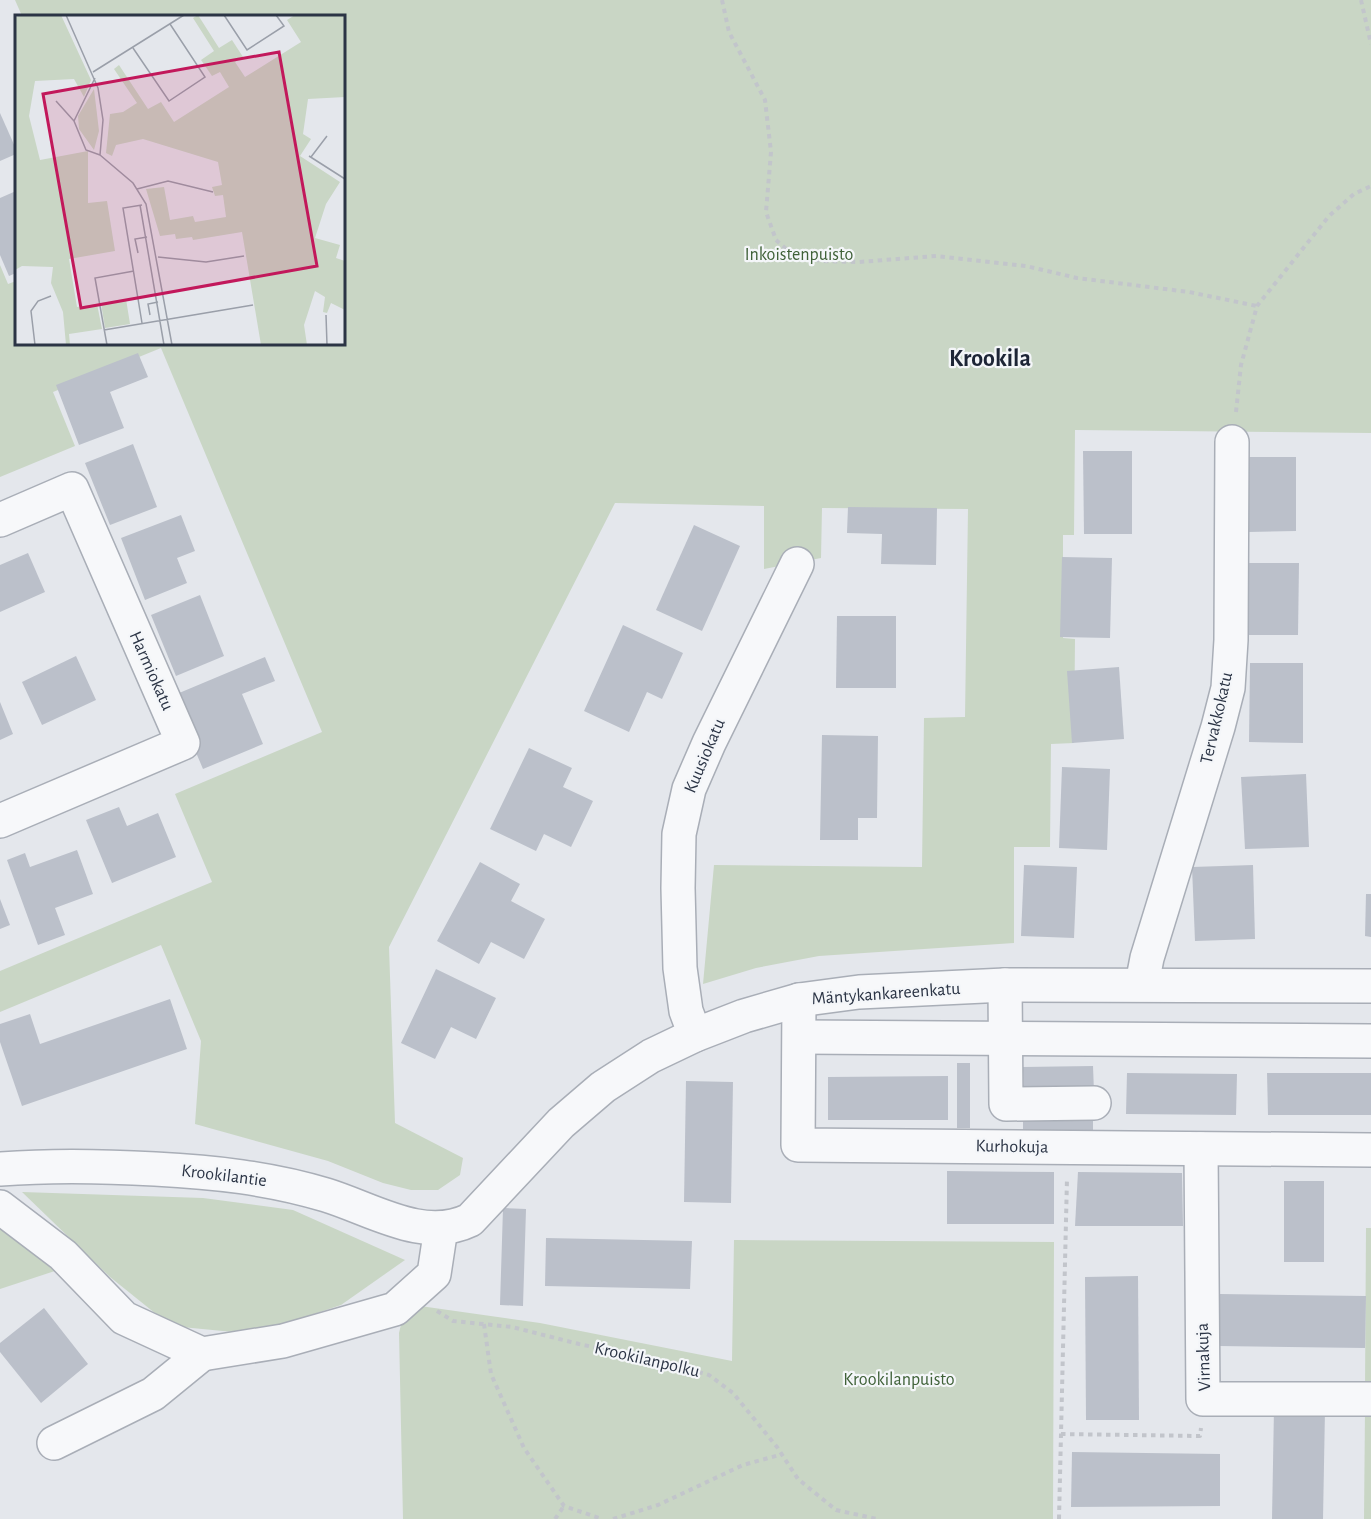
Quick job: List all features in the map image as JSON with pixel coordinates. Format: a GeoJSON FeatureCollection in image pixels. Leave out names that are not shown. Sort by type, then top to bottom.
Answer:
{"type":"FeatureCollection","features":[{"type":"Feature","properties":{"kind":"street","name":"Tervakkokatu"},"geometry":{"type":"LineString","coordinates":[[1142,984],[1228,688],[1232,640],[1232,442]]}},
{"type":"Feature","properties":{"kind":"street","name":"Harmiokatu"},"geometry":{"type":"LineString","coordinates":[[0,520],[72,489],[183,743],[0,820]]}},
{"type":"Feature","properties":{"kind":"street","name":"Kuusiokatu"},"geometry":{"type":"LineString","coordinates":[[694,1035],[686,1011],[680,968],[678,888],[680,834],[684,812],[689,789],[709,743],[796,564]]}},
{"type":"Feature","properties":{"kind":"street","name":"Mäntykankareenkatu"},"geometry":{"type":"LineString","coordinates":[[441,1228],[456,1226],[470,1220],[561,1123],[603,1087],[651,1056],[694,1035],[744,1016],[799,1000],[859,992],[1005,985],[1371,986]]}},
{"type":"Feature","properties":{"kind":"street"},"geometry":{"type":"LineString","coordinates":[[1005,985],[1006,1104],[1094,1103]]}},
{"type":"Feature","properties":{"kind":"street","name":"Kurhokuja"},"geometry":{"type":"LineString","coordinates":[[799,1000],[798,1145],[1371,1150]]}},
{"type":"Feature","properties":{"kind":"street"},"geometry":{"type":"LineString","coordinates":[[800,1037],[1371,1041]]}},
{"type":"Feature","properties":{"kind":"street","name":"Virnakuja"},"geometry":{"type":"LineString","coordinates":[[1201,1149],[1203,1399],[1371,1399]]}},
{"type":"Feature","properties":{"kind":"street","name":"Krookilantie"},"geometry":{"type":"LineString","coordinates":[[0,1169],[86,1165],[226,1174],[293,1186],[327,1195],[408,1224],[441,1228]]}},
{"type":"Feature","properties":{"kind":"street"},"geometry":{"type":"LineString","coordinates":[[0,1207],[63,1255],[124,1318],[202,1354]]}},
{"type":"Feature","properties":{"kind":"street"},"geometry":{"type":"LineString","coordinates":[[54,1443],[153,1394],[202,1354],[283,1341],[395,1309],[434,1274],[441,1228]]}},
{"type":"Feature","properties":{"kind":"path"},"geometry":{"type":"LineString","coordinates":[[722,0],[729,32],[765,100],[771,152],[766,212],[776,240],[793,255],[831,261],[936,256],[1026,266],[1077,278],[1189,292],[1257,306]]}},
{"type":"Feature","properties":{"kind":"path"},"geometry":{"type":"LineString","coordinates":[[1361,0],[1371,44]]}},
{"type":"Feature","properties":{"kind":"path"},"geometry":{"type":"LineString","coordinates":[[1232,442],[1241,365],[1257,306],[1329,216],[1354,194],[1371,186]]}},
{"type":"Feature","properties":{"kind":"path"},"geometry":{"type":"LineString","coordinates":[[1059,1519],[1068,1148]]}},
{"type":"Feature","properties":{"kind":"path","name":"Krookilanpolku"},"geometry":{"type":"LineString","coordinates":[[434,1274],[432,1300],[437,1311],[453,1321],[512,1327],[669,1363],[709,1375],[733,1393],[783,1454],[798,1479],[836,1510],[877,1519]]}},
{"type":"Feature","properties":{"kind":"path"},"geometry":{"type":"LineString","coordinates":[[484,1324],[491,1374],[524,1448],[564,1506],[602,1519]]}},
{"type":"Feature","properties":{"kind":"path"},"geometry":{"type":"LineString","coordinates":[[1061,1434],[1200,1436],[1203,1399]]}},
{"type":"Feature","properties":{"kind":"path"},"geometry":{"type":"LineString","coordinates":[[613,1519],[658,1505],[743,1465],[783,1454]]}},
{"type":"Feature","properties":{"kind":"path"},"geometry":{"type":"LineString","coordinates":[[555,1519],[564,1506]]}},
{"type":"Feature","properties":{"kind":"green space","name":"Inkoistenpuisto"},"geometry":{"type":"Polygon","coordinates":[[[15,0],[1371,0],[1371,433],[1075,430],[1074,535],[1063,535],[1063,638],[1075,639],[1074,743],[1051,744],[1050,847],[1014,847],[1014,943],[819,956],[756,968],[703,984],[714,865],[922,867],[924,718],[965,717],[968,509],[822,508],[821,558],[764,569],[764,506],[615,503],[389,947],[395,1123],[463,1158],[460,1175],[438,1190],[411,1190],[383,1183],[328,1161],[195,1124],[201,1041],[161,945],[0,1012],[0,971],[212,882],[175,794],[322,732],[161,348],[53,392],[75,446],[0,477],[0,265],[8,284],[15,281],[15,345],[345,345],[345,15],[22,15],[15,0]]]}},
{"type":"Feature","properties":{"kind":"green space"},"geometry":{"type":"Polygon","coordinates":[[[22,1192],[203,1198],[293,1210],[405,1260],[341,1305],[254,1334],[171,1326],[110,1277],[22,1192]]]}},
{"type":"Feature","properties":{"kind":"green space"},"geometry":{"type":"Polygon","coordinates":[[[0,1224],[64,1268],[0,1289],[0,1224]]]}},
{"type":"Feature","properties":{"kind":"green space"},"geometry":{"type":"Polygon","coordinates":[[[1366,1228],[1371,1228],[1371,1388],[1365,1388],[1366,1228]]]}},
{"type":"Feature","properties":{"kind":"green space","name":"Krookilanpuisto"},"geometry":{"type":"Polygon","coordinates":[[[734,1240],[1054,1242],[1053,1519],[403,1519],[399,1333],[406,1304],[540,1323],[732,1361],[734,1240]]]}},
{"type":"Feature","properties":{"kind":"green space"},"geometry":{"type":"Polygon","coordinates":[[[1365,1410],[1371,1410],[1371,1519],[1364,1519],[1365,1410]]]}},
{"type":"Feature","properties":{"kind":"building"},"geometry":{"type":"Polygon","coordinates":[[[0,113],[15,147],[15,154],[0,161],[0,113]]]}},
{"type":"Feature","properties":{"kind":"building"},"geometry":{"type":"Polygon","coordinates":[[[15,191],[15,273],[9,276],[0,255],[0,198],[15,191]]]}},
{"type":"Feature","properties":{"kind":"building"},"geometry":{"type":"Polygon","coordinates":[[[138,353],[148,377],[110,392],[124,428],[79,445],[56,385],[138,353]]]}},
{"type":"Feature","properties":{"kind":"building"},"geometry":{"type":"Polygon","coordinates":[[[133,444],[157,507],[110,525],[85,463],[133,444]]]}},
{"type":"Feature","properties":{"kind":"building"},"geometry":{"type":"Polygon","coordinates":[[[1083,451],[1132,451],[1132,534],[1084,534],[1083,451]]]}},
{"type":"Feature","properties":{"kind":"building"},"geometry":{"type":"Polygon","coordinates":[[[1248,457],[1296,457],[1296,531],[1248,532],[1248,457]]]}},
{"type":"Feature","properties":{"kind":"building"},"geometry":{"type":"Polygon","coordinates":[[[848,507],[937,508],[936,565],[881,564],[882,534],[847,533],[848,507]]]}},
{"type":"Feature","properties":{"kind":"building"},"geometry":{"type":"Polygon","coordinates":[[[181,515],[195,551],[177,558],[187,583],[145,600],[121,538],[181,515]]]}},
{"type":"Feature","properties":{"kind":"building"},"geometry":{"type":"Polygon","coordinates":[[[694,525],[740,546],[702,631],[656,610],[694,525]]]}},
{"type":"Feature","properties":{"kind":"building"},"geometry":{"type":"Polygon","coordinates":[[[28,553],[45,592],[0,612],[0,565],[28,553]]]}},
{"type":"Feature","properties":{"kind":"building"},"geometry":{"type":"Polygon","coordinates":[[[1062,557],[1112,558],[1110,638],[1060,637],[1062,557]]]}},
{"type":"Feature","properties":{"kind":"building"},"geometry":{"type":"Polygon","coordinates":[[[1249,563],[1299,563],[1298,635],[1249,635],[1249,563]]]}},
{"type":"Feature","properties":{"kind":"building"},"geometry":{"type":"Polygon","coordinates":[[[200,595],[224,656],[176,676],[151,615],[200,595]]]}},
{"type":"Feature","properties":{"kind":"building"},"geometry":{"type":"Polygon","coordinates":[[[837,616],[896,616],[896,688],[836,688],[837,616]]]}},
{"type":"Feature","properties":{"kind":"building"},"geometry":{"type":"Polygon","coordinates":[[[623,625],[683,653],[662,699],[647,692],[629,732],[584,711],[623,625]]]}},
{"type":"Feature","properties":{"kind":"building"},"geometry":{"type":"Polygon","coordinates":[[[76,656],[96,700],[42,725],[22,682],[76,656]]]}},
{"type":"Feature","properties":{"kind":"building"},"geometry":{"type":"Polygon","coordinates":[[[265,657],[275,681],[242,694],[263,744],[203,769],[172,696],[265,657]]]}},
{"type":"Feature","properties":{"kind":"building"},"geometry":{"type":"Polygon","coordinates":[[[1250,663],[1303,663],[1303,743],[1249,742],[1250,663]]]}},
{"type":"Feature","properties":{"kind":"building"},"geometry":{"type":"Polygon","coordinates":[[[1119,667],[1124,739],[1072,743],[1067,671],[1119,667]]]}},
{"type":"Feature","properties":{"kind":"building"},"geometry":{"type":"Polygon","coordinates":[[[0,702],[13,734],[0,740],[0,702]]]}},
{"type":"Feature","properties":{"kind":"building"},"geometry":{"type":"Polygon","coordinates":[[[822,735],[878,736],[877,818],[858,818],[858,840],[820,840],[822,735]]]}},
{"type":"Feature","properties":{"kind":"building"},"geometry":{"type":"Polygon","coordinates":[[[529,748],[572,768],[563,787],[593,801],[571,847],[544,834],[536,851],[490,829],[529,748]]]}},
{"type":"Feature","properties":{"kind":"building"},"geometry":{"type":"Polygon","coordinates":[[[1062,767],[1110,769],[1107,850],[1059,848],[1062,767]]]}},
{"type":"Feature","properties":{"kind":"building"},"geometry":{"type":"Polygon","coordinates":[[[1306,774],[1309,847],[1245,849],[1241,777],[1306,774]]]}},
{"type":"Feature","properties":{"kind":"building"},"geometry":{"type":"Polygon","coordinates":[[[119,807],[127,826],[158,813],[176,857],[112,883],[86,820],[119,807]]]}},
{"type":"Feature","properties":{"kind":"building"},"geometry":{"type":"Polygon","coordinates":[[[77,850],[93,894],[55,908],[65,935],[38,945],[7,860],[25,853],[30,867],[77,850]]]}},
{"type":"Feature","properties":{"kind":"building"},"geometry":{"type":"Polygon","coordinates":[[[480,862],[520,884],[511,901],[545,919],[524,959],[491,942],[479,964],[437,941],[480,862]]]}},
{"type":"Feature","properties":{"kind":"building"},"geometry":{"type":"Polygon","coordinates":[[[1024,865],[1077,867],[1074,938],[1021,936],[1024,865]]]}},
{"type":"Feature","properties":{"kind":"building"},"geometry":{"type":"Polygon","coordinates":[[[1253,865],[1255,939],[1195,941],[1192,867],[1253,865]]]}},
{"type":"Feature","properties":{"kind":"building"},"geometry":{"type":"Polygon","coordinates":[[[1366,894],[1371,894],[1371,937],[1365,936],[1366,894]]]}},
{"type":"Feature","properties":{"kind":"building"},"geometry":{"type":"Polygon","coordinates":[[[0,899],[10,925],[0,929],[0,899]]]}},
{"type":"Feature","properties":{"kind":"building"},"geometry":{"type":"Polygon","coordinates":[[[436,969],[496,998],[476,1039],[451,1027],[435,1059],[401,1043],[436,969]]]}},
{"type":"Feature","properties":{"kind":"building"},"geometry":{"type":"Polygon","coordinates":[[[170,999],[187,1049],[22,1106],[0,1042],[0,1024],[30,1014],[40,1044],[170,999]]]}},
{"type":"Feature","properties":{"kind":"building"},"geometry":{"type":"Polygon","coordinates":[[[957,1063],[970,1063],[970,1128],[957,1128],[957,1063]]]}},
{"type":"Feature","properties":{"kind":"building"},"geometry":{"type":"Polygon","coordinates":[[[1093,1066],[1094,1092],[1024,1093],[1023,1067],[1093,1066]]]}},
{"type":"Feature","properties":{"kind":"building"},"geometry":{"type":"Polygon","coordinates":[[[1127,1073],[1237,1074],[1236,1115],[1126,1114],[1127,1073]]]}},
{"type":"Feature","properties":{"kind":"building"},"geometry":{"type":"Polygon","coordinates":[[[1267,1073],[1371,1073],[1371,1115],[1268,1115],[1267,1073]]]}},
{"type":"Feature","properties":{"kind":"building"},"geometry":{"type":"Polygon","coordinates":[[[948,1076],[948,1120],[828,1120],[828,1077],[948,1076]]]}},
{"type":"Feature","properties":{"kind":"building"},"geometry":{"type":"Polygon","coordinates":[[[686,1081],[733,1082],[731,1203],[684,1202],[686,1081]]]}},
{"type":"Feature","properties":{"kind":"building"},"geometry":{"type":"Polygon","coordinates":[[[1023,1118],[1093,1118],[1093,1143],[1023,1143],[1023,1118]]]}},
{"type":"Feature","properties":{"kind":"building"},"geometry":{"type":"Polygon","coordinates":[[[947,1171],[1054,1172],[1054,1224],[947,1224],[947,1171]]]}},
{"type":"Feature","properties":{"kind":"building"},"geometry":{"type":"Polygon","coordinates":[[[1078,1172],[1182,1173],[1183,1226],[1075,1226],[1078,1172]]]}},
{"type":"Feature","properties":{"kind":"building"},"geometry":{"type":"Polygon","coordinates":[[[1284,1181],[1324,1181],[1324,1262],[1284,1262],[1284,1181]]]}},
{"type":"Feature","properties":{"kind":"building"},"geometry":{"type":"Polygon","coordinates":[[[503,1208],[526,1209],[523,1306],[500,1305],[503,1208]]]}},
{"type":"Feature","properties":{"kind":"building"},"geometry":{"type":"Polygon","coordinates":[[[546,1238],[692,1241],[690,1289],[545,1286],[546,1238]]]}},
{"type":"Feature","properties":{"kind":"building"},"geometry":{"type":"Polygon","coordinates":[[[1138,1276],[1139,1420],[1086,1420],[1085,1277],[1138,1276]]]}},
{"type":"Feature","properties":{"kind":"building"},"geometry":{"type":"Polygon","coordinates":[[[1220,1294],[1366,1296],[1365,1348],[1219,1346],[1220,1294]]]}},
{"type":"Feature","properties":{"kind":"building"},"geometry":{"type":"Polygon","coordinates":[[[44,1308],[88,1364],[41,1403],[0,1352],[0,1343],[44,1308]]]}},
{"type":"Feature","properties":{"kind":"building"},"geometry":{"type":"Polygon","coordinates":[[[1274,1408],[1325,1409],[1323,1519],[1272,1519],[1274,1408]]]}},
{"type":"Feature","properties":{"kind":"building"},"geometry":{"type":"Polygon","coordinates":[[[1072,1452],[1220,1454],[1220,1506],[1071,1507],[1072,1452]]]}},
{"type":"Feature","properties":{"kind":"district","name":"Krookila"},"geometry":{"type":"Point","coordinates":[990,359]}}]}
